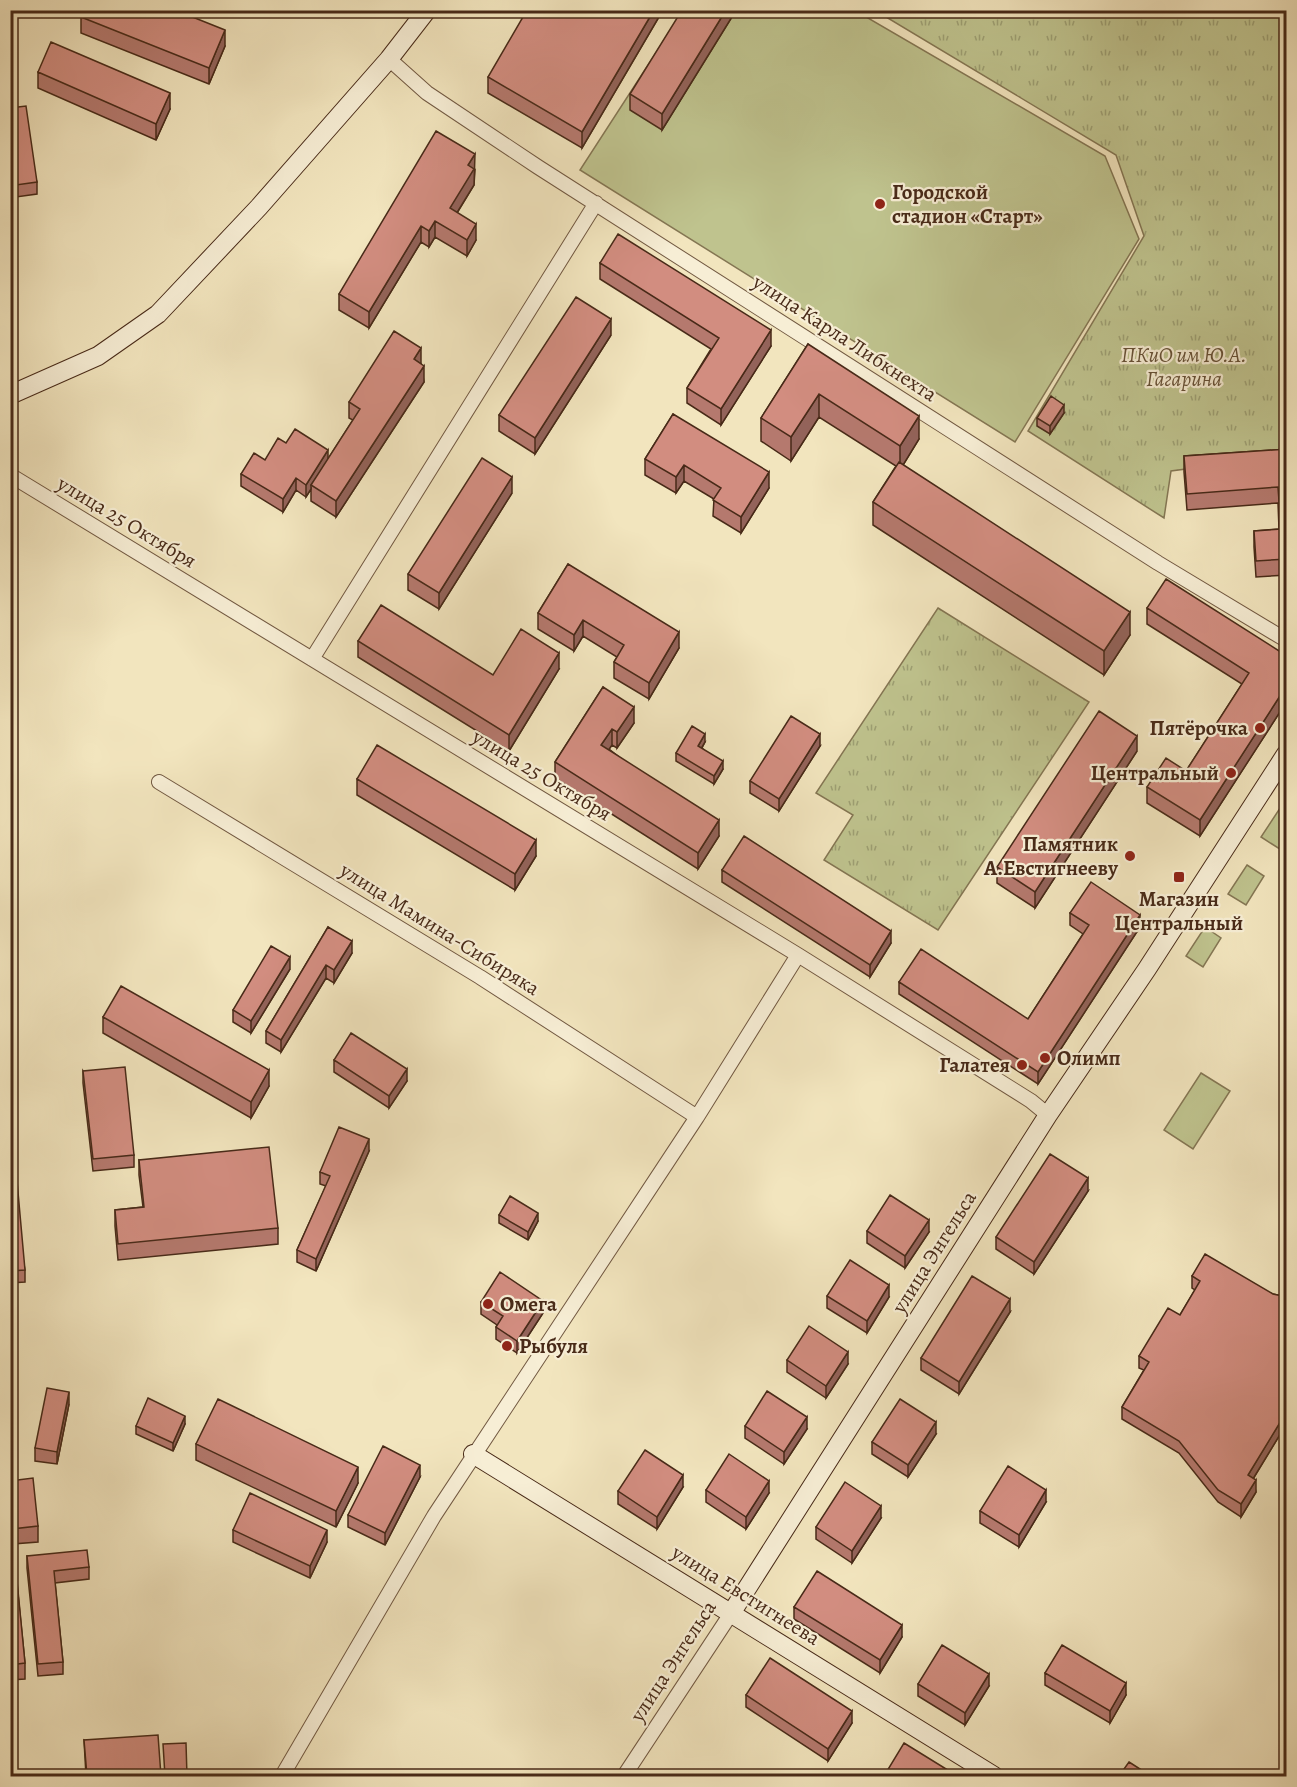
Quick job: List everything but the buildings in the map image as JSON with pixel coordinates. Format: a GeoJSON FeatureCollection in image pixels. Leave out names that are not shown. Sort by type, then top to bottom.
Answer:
{"type":"FeatureCollection","features":[{"type":"Feature","properties":{"kind":"main road"},"geometry":{"type":"LineString","coordinates":[[10,395],[98,356],[158,315],[259,207],[389,59],[427,10]]}},
{"type":"Feature","properties":{"kind":"main road","name":"улица Энгельса"},"geometry":{"type":"LineString","coordinates":[[732,1612],[1048,1115],[1148,969],[1287,754]]}},
{"type":"Feature","properties":{"kind":"main road","name":"улица Евстигнеева"},"geometry":{"type":"LineString","coordinates":[[473,1454],[994,1776]]}},
{"type":"Feature","properties":{"kind":"street","name":"улица Карла Либкнехта"},"geometry":{"type":"LineString","coordinates":[[389,59],[427,93],[596,203],[1158,563],[1287,640]]}},
{"type":"Feature","properties":{"kind":"street"},"geometry":{"type":"LineString","coordinates":[[312,659],[596,203]]}},
{"type":"Feature","properties":{"kind":"street","name":"улица 25 Октября"},"geometry":{"type":"LineString","coordinates":[[10,475],[798,955],[1031,1101],[1048,1115]]}},
{"type":"Feature","properties":{"kind":"street","name":"улица Мамина-Сибиряка"},"geometry":{"type":"LineString","coordinates":[[159,782],[480,977],[697,1117]]}},
{"type":"Feature","properties":{"kind":"street"},"geometry":{"type":"LineString","coordinates":[[282,1776],[434,1516],[697,1117],[798,955]]}},
{"type":"Feature","properties":{"kind":"street","name":"улица Энгельса"},"geometry":{"type":"LineString","coordinates":[[624,1776],[732,1612]]}},
{"type":"Feature","properties":{"kind":"green space","name":"Городской стадион «Старт»"},"geometry":{"type":"Polygon","coordinates":[[[683,11],[856,11],[1105,156],[1139,239],[1015,442],[580,170],[683,11]]]}},
{"type":"Feature","properties":{"kind":"green space","name":"ПКиО им Ю.А. Гагарина"},"geometry":{"type":"Polygon","coordinates":[[[876,11],[1281,11],[1286,63],[1286,456],[1171,471],[1164,518],[1028,431],[1144,236],[1116,155],[876,11]]]}},
{"type":"Feature","properties":{"kind":"green space"},"geometry":{"type":"Polygon","coordinates":[[[938,608],[1089,702],[938,930],[824,860],[853,815],[816,793],[938,608]]]}},
{"type":"Feature","properties":{"kind":"green space"},"geometry":{"type":"Polygon","coordinates":[[[1286,799],[1286,853],[1261,837],[1286,799]]]}},
{"type":"Feature","properties":{"kind":"green space"},"geometry":{"type":"Polygon","coordinates":[[[1247,865],[1264,876],[1246,905],[1228,894],[1247,865]]]}},
{"type":"Feature","properties":{"kind":"green space"},"geometry":{"type":"Polygon","coordinates":[[[1205,927],[1221,938],[1203,967],[1186,956],[1205,927]]]}},
{"type":"Feature","properties":{"kind":"green space"},"geometry":{"type":"Polygon","coordinates":[[[1201,1073],[1230,1091],[1193,1149],[1164,1130],[1201,1073]]]}},
{"type":"Feature","properties":{"kind":"place","name":"Городской стадион «Старт»"},"geometry":{"type":"Point","coordinates":[880,204]}},
{"type":"Feature","properties":{"kind":"place","name":"Пятёрочка"},"geometry":{"type":"Point","coordinates":[1260,728]}},
{"type":"Feature","properties":{"kind":"place","name":"Центральный"},"geometry":{"type":"Point","coordinates":[1231,773]}},
{"type":"Feature","properties":{"kind":"place","name":"Памятник А.Евстигнееву"},"geometry":{"type":"Point","coordinates":[1130,856]}},
{"type":"Feature","properties":{"kind":"place","name":"Магазин Центральный"},"geometry":{"type":"Point","coordinates":[1179,877]}},
{"type":"Feature","properties":{"kind":"place","name":"Олимп"},"geometry":{"type":"Point","coordinates":[1045,1058]}},
{"type":"Feature","properties":{"kind":"place","name":"Галатея"},"geometry":{"type":"Point","coordinates":[1022,1065]}},
{"type":"Feature","properties":{"kind":"place","name":"Омега"},"geometry":{"type":"Point","coordinates":[488,1304]}},
{"type":"Feature","properties":{"kind":"place","name":"Рыбуля"},"geometry":{"type":"Point","coordinates":[507,1346]}}]}
